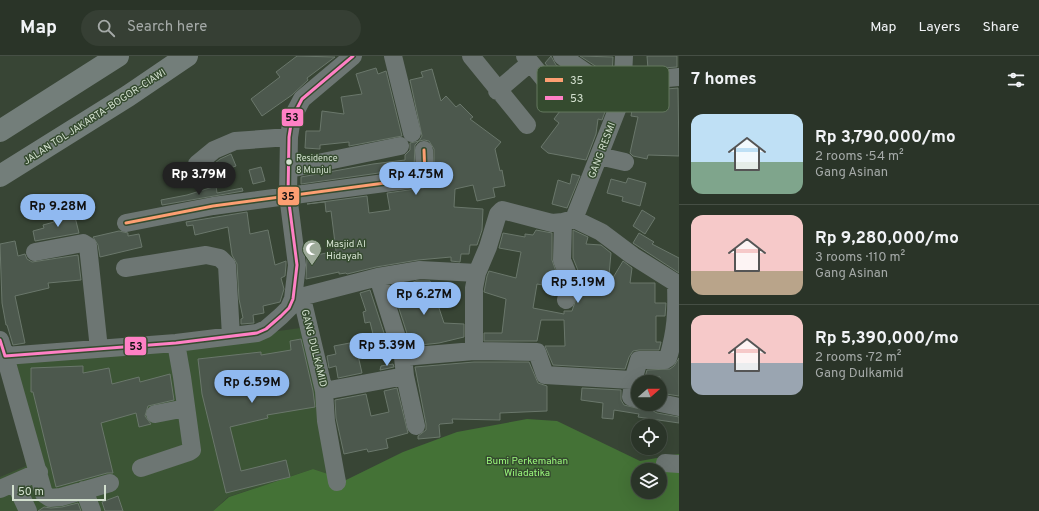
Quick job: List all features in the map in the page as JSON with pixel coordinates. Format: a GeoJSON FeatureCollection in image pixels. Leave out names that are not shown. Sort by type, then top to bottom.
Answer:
{"type":"FeatureCollection","features":[{"type":"Feature","properties":{"kind":"highway"},"geometry":{"type":"LineString","coordinates":[[0,131],[118,56]]}},
{"type":"Feature","properties":{"kind":"highway","name":"JALAN TOL JAKARTA–BOGOR–CIAWI"},"geometry":{"type":"LineString","coordinates":[[0,176],[128,96],[187,56]]}},
{"type":"Feature","properties":{"kind":"street"},"geometry":{"type":"LineString","coordinates":[[298,298],[297,265],[288,195],[289,137],[292,118],[302,100],[353,56]]}},
{"type":"Feature","properties":{"kind":"street"},"geometry":{"type":"LineString","coordinates":[[289,169],[406,140],[393,56]]}},
{"type":"Feature","properties":{"kind":"street"},"geometry":{"type":"LineString","coordinates":[[471,56],[497,91],[527,125]]}},
{"type":"Feature","properties":{"kind":"street"},"geometry":{"type":"LineString","coordinates":[[562,56],[576,66]]}},
{"type":"Feature","properties":{"kind":"street","name":"GANG RESMI"},"geometry":{"type":"LineString","coordinates":[[624,56],[624,66]]}},
{"type":"Feature","properties":{"kind":"street"},"geometry":{"type":"LineString","coordinates":[[497,91],[528,59],[537,70]]}},
{"type":"Feature","properties":{"kind":"street"},"geometry":{"type":"LineString","coordinates":[[669,80],[679,78]]}},
{"type":"Feature","properties":{"kind":"street","name":"GANG RESMI"},"geometry":{"type":"LineString","coordinates":[[569,221],[599,156],[616,112]]}},
{"type":"Feature","properties":{"kind":"street"},"geometry":{"type":"LineString","coordinates":[[197,164],[214,150],[235,141],[289,137]]}},
{"type":"Feature","properties":{"kind":"street"},"geometry":{"type":"LineString","coordinates":[[126,223],[213,206],[422,178],[425,176],[424,150]]}},
{"type":"Feature","properties":{"kind":"street"},"geometry":{"type":"LineString","coordinates":[[599,156],[625,162]]}},
{"type":"Feature","properties":{"kind":"street"},"geometry":{"type":"LineString","coordinates":[[474,350],[475,280],[488,247],[498,214],[502,210],[552,223],[569,221],[601,232],[678,285],[676,338],[668,358],[666,360],[639,360],[635,375]]}},
{"type":"Feature","properties":{"kind":"street"},"geometry":{"type":"LineString","coordinates":[[566,300],[571,282],[562,260],[569,221]]}},
{"type":"Feature","properties":{"kind":"street"},"geometry":{"type":"LineString","coordinates":[[35,252],[83,243],[88,246],[99,349]]}},
{"type":"Feature","properties":{"kind":"street"},"geometry":{"type":"LineString","coordinates":[[124,268],[206,254],[223,260],[227,264],[231,336]]}},
{"type":"Feature","properties":{"kind":"street"},"geometry":{"type":"LineString","coordinates":[[110,483],[50,498],[44,494],[39,472],[2,351],[99,349],[257,333],[266,329],[298,298],[378,277],[420,270],[475,280]]}},
{"type":"Feature","properties":{"kind":"street"},"geometry":{"type":"LineString","coordinates":[[378,277],[403,357],[405,376],[416,426]]}},
{"type":"Feature","properties":{"kind":"street","name":"GANG DULKAMID"},"geometry":{"type":"LineString","coordinates":[[298,298],[324,391],[405,376]]}},
{"type":"Feature","properties":{"kind":"street"},"geometry":{"type":"LineString","coordinates":[[140,468],[192,450],[176,342]]}},
{"type":"Feature","properties":{"kind":"street"},"geometry":{"type":"LineString","coordinates":[[403,357],[474,350],[538,352],[545,375],[629,380],[631,379]]}},
{"type":"Feature","properties":{"kind":"street"},"geometry":{"type":"LineString","coordinates":[[324,391],[326,421],[337,482]]}},
{"type":"Feature","properties":{"kind":"street"},"geometry":{"type":"LineString","coordinates":[[667,404],[679,407]]}},
{"type":"Feature","properties":{"kind":"street"},"geometry":{"type":"LineString","coordinates":[[155,414],[186,408]]}},
{"type":"Feature","properties":{"kind":"street"},"geometry":{"type":"LineString","coordinates":[[28,511],[7,486],[39,472]]}},
{"type":"Feature","properties":{"kind":"street"},"geometry":{"type":"LineString","coordinates":[[84,490],[92,511]]}},
{"type":"Feature","properties":{"kind":"shaded area"},"geometry":{"type":"Polygon","coordinates":[[[307,327],[346,480],[313,469],[228,497],[213,511],[0,511],[0,477],[26,466],[5,358],[132,352],[307,327]]]}},
{"type":"Feature","properties":{"kind":"green space","name":"Bumi Perkemahan Wiladatika"},"geometry":{"type":"Polygon","coordinates":[[[527,419],[557,421],[640,461],[679,454],[679,511],[213,511],[229,497],[313,469],[346,480],[403,452],[457,432],[527,419]]]}},
{"type":"Feature","properties":{"kind":"building"},"geometry":{"type":"Polygon","coordinates":[[[297,56],[335,57],[307,78],[308,80],[292,95],[262,116],[251,99],[280,77],[276,72],[297,56]]]}},
{"type":"Feature","properties":{"kind":"building"},"geometry":{"type":"Polygon","coordinates":[[[551,56],[557,66],[547,66],[545,63],[551,56]]]}},
{"type":"Feature","properties":{"kind":"building"},"geometry":{"type":"Polygon","coordinates":[[[580,56],[613,57],[613,66],[595,66],[580,56]]]}},
{"type":"Feature","properties":{"kind":"building"},"geometry":{"type":"Polygon","coordinates":[[[647,56],[677,56],[677,67],[648,66],[647,56]]]}},
{"type":"Feature","properties":{"kind":"building"},"geometry":{"type":"Polygon","coordinates":[[[376,68],[378,74],[386,71],[402,136],[349,146],[349,142],[320,145],[320,149],[305,148],[306,131],[320,131],[322,111],[344,114],[341,97],[362,94],[356,74],[376,68]]]}},
{"type":"Feature","properties":{"kind":"building"},"geometry":{"type":"Polygon","coordinates":[[[432,69],[441,101],[446,96],[456,107],[460,104],[473,117],[470,119],[501,142],[495,149],[500,171],[502,170],[505,186],[493,188],[495,197],[477,201],[473,185],[455,189],[454,207],[483,209],[482,230],[477,245],[470,245],[469,254],[461,254],[460,262],[451,261],[451,257],[418,260],[376,267],[347,274],[339,274],[339,272],[306,279],[307,257],[336,251],[331,211],[326,212],[325,202],[307,204],[367,196],[369,213],[390,210],[387,193],[423,188],[434,181],[434,149],[429,141],[419,141],[422,136],[410,80],[423,77],[421,72],[432,69]]]}},
{"type":"Feature","properties":{"kind":"building"},"geometry":{"type":"Polygon","coordinates":[[[678,88],[679,156],[648,155],[647,159],[633,156],[630,153],[638,117],[631,116],[632,112],[669,112],[669,89],[678,88]]]}},
{"type":"Feature","properties":{"kind":"building"},"geometry":{"type":"Polygon","coordinates":[[[559,112],[605,112],[602,120],[598,119],[596,134],[586,160],[548,153],[541,147],[559,123],[554,119],[559,112]]]}},
{"type":"Feature","properties":{"kind":"building"},"geometry":{"type":"Polygon","coordinates":[[[419,141],[415,145],[414,168],[301,184],[301,177],[373,164],[405,160],[405,155],[410,150],[410,143],[419,141]]]}},
{"type":"Feature","properties":{"kind":"building"},"geometry":{"type":"Polygon","coordinates":[[[231,154],[236,166],[205,177],[204,172],[220,159],[231,154]]]}},
{"type":"Feature","properties":{"kind":"building"},"geometry":{"type":"Polygon","coordinates":[[[261,167],[265,181],[253,184],[249,170],[261,167]]]}},
{"type":"Feature","properties":{"kind":"building"},"geometry":{"type":"Polygon","coordinates":[[[572,174],[580,176],[567,208],[552,204],[558,180],[570,184],[572,174]]]}},
{"type":"Feature","properties":{"kind":"building"},"geometry":{"type":"Polygon","coordinates":[[[628,178],[646,183],[640,206],[622,201],[623,197],[607,193],[611,179],[626,183],[628,178]]]}},
{"type":"Feature","properties":{"kind":"building"},"geometry":{"type":"Polygon","coordinates":[[[216,186],[217,193],[242,188],[243,191],[162,205],[161,200],[187,195],[216,186]]]}},
{"type":"Feature","properties":{"kind":"building"},"geometry":{"type":"Polygon","coordinates":[[[642,210],[655,218],[645,234],[633,226],[642,210]]]}},
{"type":"Feature","properties":{"kind":"building"},"geometry":{"type":"Polygon","coordinates":[[[247,212],[250,234],[268,230],[275,265],[286,261],[286,265],[285,276],[281,278],[284,289],[280,302],[263,306],[264,313],[253,315],[254,323],[241,324],[241,319],[243,318],[239,299],[237,264],[232,255],[228,227],[195,235],[193,225],[187,226],[186,222],[247,212]]]}},
{"type":"Feature","properties":{"kind":"building"},"geometry":{"type":"Polygon","coordinates":[[[74,213],[79,233],[35,241],[33,231],[44,228],[43,225],[54,222],[53,219],[74,213]]]}},
{"type":"Feature","properties":{"kind":"building"},"geometry":{"type":"Polygon","coordinates":[[[536,230],[552,233],[552,260],[560,283],[559,288],[537,284],[533,308],[564,314],[564,311],[572,311],[581,284],[581,278],[573,258],[573,230],[588,237],[586,244],[601,245],[611,253],[608,286],[623,261],[632,268],[630,283],[655,283],[655,303],[666,303],[665,316],[656,316],[656,342],[661,342],[659,350],[633,351],[629,357],[625,369],[553,365],[545,346],[565,346],[564,320],[541,320],[537,341],[484,341],[484,333],[502,333],[506,299],[484,292],[489,271],[516,278],[521,252],[499,248],[503,233],[525,237],[525,234],[533,235],[536,230]]]}},
{"type":"Feature","properties":{"kind":"building"},"geometry":{"type":"Polygon","coordinates":[[[119,231],[128,233],[128,236],[139,234],[142,247],[100,257],[98,245],[93,237],[119,231]]]}},
{"type":"Feature","properties":{"kind":"building"},"geometry":{"type":"Polygon","coordinates":[[[639,233],[654,242],[652,244],[679,258],[679,273],[633,243],[639,233]]]}},
{"type":"Feature","properties":{"kind":"building"},"geometry":{"type":"Polygon","coordinates":[[[15,241],[18,256],[25,254],[27,259],[32,262],[78,255],[81,280],[48,283],[49,288],[15,296],[25,343],[13,345],[6,325],[2,303],[0,244],[15,241]]]}},
{"type":"Feature","properties":{"kind":"building"},"geometry":{"type":"Polygon","coordinates":[[[416,281],[430,281],[444,323],[464,324],[464,337],[439,343],[411,346],[393,290],[416,281]]]}},
{"type":"Feature","properties":{"kind":"building"},"geometry":{"type":"Polygon","coordinates":[[[370,290],[385,336],[374,338],[370,322],[365,323],[363,312],[366,311],[360,293],[370,290]]]}},
{"type":"Feature","properties":{"kind":"building"},"geometry":{"type":"Polygon","coordinates":[[[301,339],[313,391],[315,407],[267,415],[268,418],[230,427],[241,471],[286,460],[290,477],[226,493],[202,394],[198,359],[261,352],[261,355],[291,350],[290,341],[301,339]]]}},
{"type":"Feature","properties":{"kind":"building"},"geometry":{"type":"Polygon","coordinates":[[[355,342],[362,373],[338,378],[336,366],[329,368],[327,356],[336,354],[334,346],[355,342]]]}},
{"type":"Feature","properties":{"kind":"building"},"geometry":{"type":"Polygon","coordinates":[[[679,358],[679,396],[667,394],[667,375],[646,375],[647,370],[670,369],[679,358]]]}},
{"type":"Feature","properties":{"kind":"building"},"geometry":{"type":"Polygon","coordinates":[[[474,362],[529,362],[538,383],[547,386],[547,411],[500,413],[500,420],[452,419],[453,423],[439,425],[440,437],[418,439],[418,436],[426,430],[426,424],[415,367],[474,362]]]}},
{"type":"Feature","properties":{"kind":"building"},"geometry":{"type":"Polygon","coordinates":[[[393,364],[394,367],[380,370],[381,366],[393,364]]]}},
{"type":"Feature","properties":{"kind":"building"},"geometry":{"type":"Polygon","coordinates":[[[83,366],[83,373],[109,368],[112,384],[139,377],[140,382],[170,374],[174,400],[148,406],[145,416],[151,424],[139,427],[136,413],[101,423],[113,473],[107,473],[56,487],[33,392],[31,392],[31,368],[83,366]]]}},
{"type":"Feature","properties":{"kind":"building"},"geometry":{"type":"Polygon","coordinates":[[[397,388],[408,433],[386,439],[388,448],[368,452],[367,449],[344,454],[336,418],[335,400],[366,394],[371,416],[389,412],[384,391],[397,388]]]}},
{"type":"Feature","properties":{"kind":"building"},"geometry":{"type":"Polygon","coordinates":[[[582,388],[621,390],[621,400],[624,405],[631,407],[631,411],[653,411],[679,417],[679,423],[667,421],[667,419],[638,417],[639,414],[614,410],[613,419],[602,418],[603,403],[581,400],[582,388]]]}},
{"type":"Feature","properties":{"kind":"building"},"geometry":{"type":"Polygon","coordinates":[[[118,496],[123,511],[105,511],[102,502],[118,496]]]}},
{"type":"Feature","properties":{"kind":"building"},"geometry":{"type":"Polygon","coordinates":[[[78,503],[81,511],[38,511],[44,507],[62,507],[78,503]]]}},
{"type":"Feature","properties":{"kind":"transit line","name":"53"},"geometry":{"type":"LineString","coordinates":[[0,340],[5,356],[176,343],[257,333],[266,329],[289,308],[293,299],[297,265],[288,195],[289,137],[292,118],[302,99],[353,56]]}},
{"type":"Feature","properties":{"kind":"transit line","name":"35"},"geometry":{"type":"LineString","coordinates":[[126,223],[213,206],[422,178],[425,176],[424,150]]}},
{"type":"Feature","properties":{"kind":"place","name":"Residence 8 Munjul"},"geometry":{"type":"Point","coordinates":[289,162]}},
{"type":"Feature","properties":{"kind":"place","name":"Masjid Al Hidayah"},"geometry":{"type":"Point","coordinates":[312,266]}}]}
